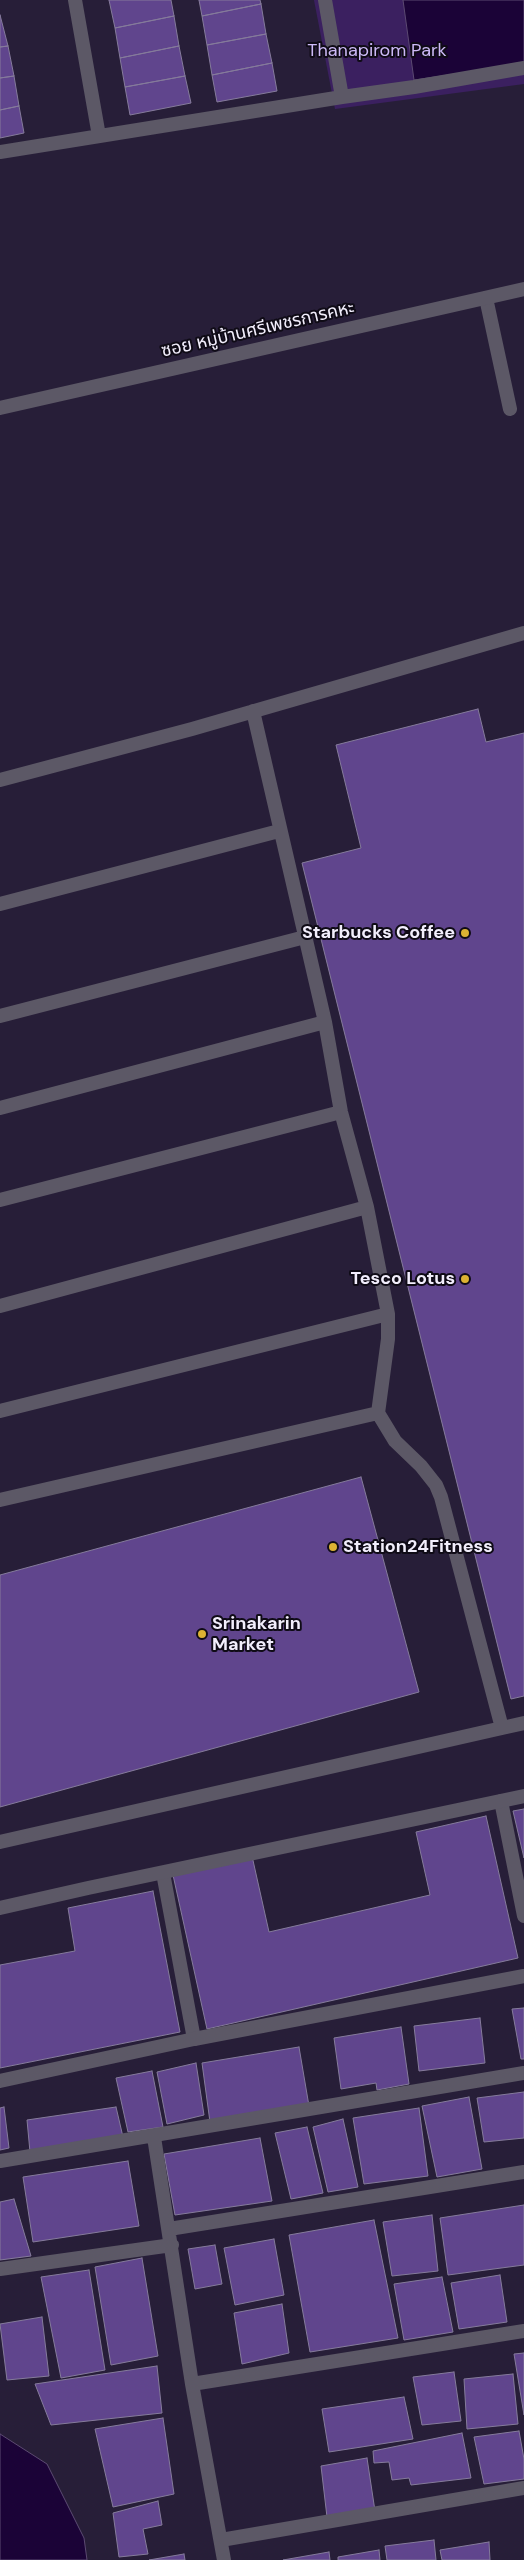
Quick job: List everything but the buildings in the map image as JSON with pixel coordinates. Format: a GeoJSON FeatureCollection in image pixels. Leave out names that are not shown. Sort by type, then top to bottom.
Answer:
{"type":"FeatureCollection","features":[{"type":"Feature","properties":{"kind":"street"},"geometry":{"type":"LineString","coordinates":[[75,0],[99,136]]}},
{"type":"Feature","properties":{"kind":"street"},"geometry":{"type":"LineString","coordinates":[[325,0],[342,96]]}},
{"type":"Feature","properties":{"kind":"street"},"geometry":{"type":"LineString","coordinates":[[0,152],[342,96],[414,88],[524,68]]}},
{"type":"Feature","properties":{"kind":"street","name":"ซอย หมู่บ้านศรีเพชรการคหะ"},"geometry":{"type":"LineString","coordinates":[[0,408],[524,289]]}},
{"type":"Feature","properties":{"kind":"street"},"geometry":{"type":"LineString","coordinates":[[486,298],[510,409]]}},
{"type":"Feature","properties":{"kind":"street"},"geometry":{"type":"LineString","coordinates":[[0,780],[253,711],[524,633]]}},
{"type":"Feature","properties":{"kind":"street"},"geometry":{"type":"LineString","coordinates":[[253,711],[279,831],[325,1022],[341,1112],[367,1207],[388,1314],[388,1339],[378,1413],[394,1441],[421,1466],[436,1485],[442,1497],[502,1728]]}},
{"type":"Feature","properties":{"kind":"street"},"geometry":{"type":"LineString","coordinates":[[0,904],[279,831]]}},
{"type":"Feature","properties":{"kind":"street"},"geometry":{"type":"LineString","coordinates":[[0,1016],[306,938]]}},
{"type":"Feature","properties":{"kind":"street"},"geometry":{"type":"LineString","coordinates":[[0,1108],[325,1022]]}},
{"type":"Feature","properties":{"kind":"street"},"geometry":{"type":"LineString","coordinates":[[0,1200],[341,1112]]}},
{"type":"Feature","properties":{"kind":"street"},"geometry":{"type":"LineString","coordinates":[[0,1306],[367,1207]]}},
{"type":"Feature","properties":{"kind":"street"},"geometry":{"type":"LineString","coordinates":[[0,1411],[388,1314]]}},
{"type":"Feature","properties":{"kind":"street"},"geometry":{"type":"LineString","coordinates":[[0,1500],[378,1413]]}},
{"type":"Feature","properties":{"kind":"street"},"geometry":{"type":"LineString","coordinates":[[0,1842],[524,1722]]}},
{"type":"Feature","properties":{"kind":"street"},"geometry":{"type":"LineString","coordinates":[[0,1908],[524,1796]]}},
{"type":"Feature","properties":{"kind":"street"},"geometry":{"type":"LineString","coordinates":[[500,1801],[524,1916]]}},
{"type":"Feature","properties":{"kind":"street"},"geometry":{"type":"LineString","coordinates":[[163,1873],[194,2039]]}},
{"type":"Feature","properties":{"kind":"street"},"geometry":{"type":"LineString","coordinates":[[0,2081],[194,2039],[524,1976]]}},
{"type":"Feature","properties":{"kind":"street"},"geometry":{"type":"LineString","coordinates":[[0,2161],[154,2137],[524,2073]]}},
{"type":"Feature","properties":{"kind":"street"},"geometry":{"type":"LineString","coordinates":[[154,2137],[192,2384],[224,2560]]}},
{"type":"Feature","properties":{"kind":"street"},"geometry":{"type":"LineString","coordinates":[[169,2229],[524,2172]]}},
{"type":"Feature","properties":{"kind":"street"},"geometry":{"type":"LineString","coordinates":[[0,2269],[172,2245]]}},
{"type":"Feature","properties":{"kind":"street"},"geometry":{"type":"LineString","coordinates":[[192,2384],[524,2331]]}},
{"type":"Feature","properties":{"kind":"street"},"geometry":{"type":"LineString","coordinates":[[221,2540],[524,2488]]}},
{"type":"Feature","properties":{"kind":"green space","name":"Thanapirom Park"},"geometry":{"type":"Polygon","coordinates":[[[314,0],[524,0],[524,84],[335,109],[314,0]]]}},
{"type":"Feature","properties":{"kind":"shaded area"},"geometry":{"type":"Polygon","coordinates":[[[403,0],[524,0],[524,64],[414,80],[403,0]]]}},
{"type":"Feature","properties":{"kind":"shaded area"},"geometry":{"type":"Polygon","coordinates":[[[0,2434],[47,2464],[84,2538],[87,2560],[0,2560],[0,2434]]]}},
{"type":"Feature","properties":{"kind":"place","name":"Starbucks Coffee"},"geometry":{"type":"Point","coordinates":[465,933]}},
{"type":"Feature","properties":{"kind":"place","name":"Tesco Lotus"},"geometry":{"type":"Point","coordinates":[465,1279]}},
{"type":"Feature","properties":{"kind":"place","name":"Station24Fitness"},"geometry":{"type":"Point","coordinates":[333,1547]}},
{"type":"Feature","properties":{"kind":"place","name":"Srinakarin Market"},"geometry":{"type":"Point","coordinates":[202,1634]}}]}
